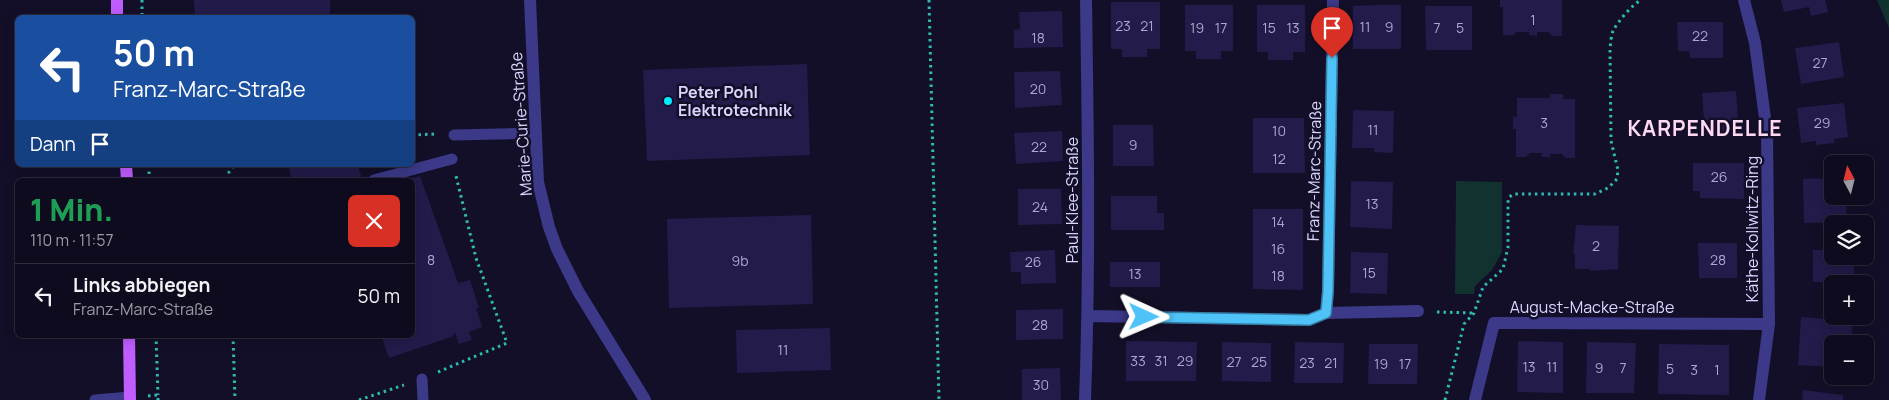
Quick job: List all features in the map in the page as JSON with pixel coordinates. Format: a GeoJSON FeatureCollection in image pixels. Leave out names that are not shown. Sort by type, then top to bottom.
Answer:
{"type":"FeatureCollection","features":[{"type":"Feature","properties":{"kind":"main road"},"geometry":{"type":"LineString","coordinates":[[116,0],[118,15]]}},
{"type":"Feature","properties":{"kind":"main road"},"geometry":{"type":"LineString","coordinates":[[129,338],[130,399]]}},
{"type":"Feature","properties":{"kind":"street","name":"Marie-Curie-Straße"},"geometry":{"type":"LineString","coordinates":[[530,0],[538,182],[549,228],[556,249],[578,291],[645,400]]}},
{"type":"Feature","properties":{"kind":"street","name":"Paul-Klee-Straße"},"geometry":{"type":"LineString","coordinates":[[1085,400],[1088,316],[1086,0]]}},
{"type":"Feature","properties":{"kind":"street","name":"Franz-Marc-Straße"},"geometry":{"type":"LineString","coordinates":[[1326,313],[1328,291],[1333,0]]}},
{"type":"Feature","properties":{"kind":"street","name":"Käthe-Kollwitz-Ring"},"geometry":{"type":"LineString","coordinates":[[1744,0],[1754,43],[1768,133],[1769,324],[1759,400]]}},
{"type":"Feature","properties":{"kind":"street"},"geometry":{"type":"LineString","coordinates":[[1088,316],[1309,320],[1326,313],[1418,311]]}},
{"type":"Feature","properties":{"kind":"street","name":"August-Macke-Straße"},"geometry":{"type":"LineString","coordinates":[[1476,400],[1494,323],[1769,324]]}},
{"type":"Feature","properties":{"kind":"lane"},"geometry":{"type":"LineString","coordinates":[[454,135],[536,133]]}},
{"type":"Feature","properties":{"kind":"lane"},"geometry":{"type":"LineString","coordinates":[[381,178],[452,159]]}},
{"type":"Feature","properties":{"kind":"lane"},"geometry":{"type":"LineString","coordinates":[[422,379],[423,400]]}},
{"type":"Feature","properties":{"kind":"lane"},"geometry":{"type":"LineString","coordinates":[[94,400],[130,399]]}},
{"type":"Feature","properties":{"kind":"path"},"geometry":{"type":"LineString","coordinates":[[142,0],[142,15]]}},
{"type":"Feature","properties":{"kind":"path"},"geometry":{"type":"LineString","coordinates":[[929,0],[939,400]]}},
{"type":"Feature","properties":{"kind":"path"},"geometry":{"type":"LineString","coordinates":[[1445,400],[1464,324],[1474,313],[1483,287],[1503,268],[1508,247],[1509,197],[1514,194],[1595,194],[1608,188],[1617,179],[1618,170],[1611,141],[1610,48],[1612,36],[1620,21],[1642,0]]}},
{"type":"Feature","properties":{"kind":"path"},"geometry":{"type":"LineString","coordinates":[[360,400],[422,379],[507,344],[476,258],[452,159]]}},
{"type":"Feature","properties":{"kind":"path"},"geometry":{"type":"LineString","coordinates":[[1418,311],[1474,313],[1494,323]]}},
{"type":"Feature","properties":{"kind":"path"},"geometry":{"type":"LineString","coordinates":[[156,338],[158,395]]}},
{"type":"Feature","properties":{"kind":"path"},"geometry":{"type":"LineString","coordinates":[[233,338],[235,400]]}},
{"type":"Feature","properties":{"kind":"green space"},"geometry":{"type":"Polygon","coordinates":[[[1877,0],[1889,0],[1889,28],[1877,0]]]}},
{"type":"Feature","properties":{"kind":"green space"},"geometry":{"type":"Polygon","coordinates":[[[1456,181],[1502,182],[1502,252],[1492,270],[1475,286],[1474,294],[1455,294],[1456,181]]]}},
{"type":"Feature","properties":{"kind":"building"},"geometry":{"type":"Polygon","coordinates":[[[194,0],[330,0],[330,15],[195,15],[194,0]]]}},
{"type":"Feature","properties":{"kind":"building"},"geometry":{"type":"Polygon","coordinates":[[[1500,0],[1562,0],[1562,36],[1552,36],[1549,32],[1537,32],[1537,36],[1529,35],[1529,32],[1503,35],[1503,7],[1500,7],[1500,0]]]}},
{"type":"Feature","properties":{"kind":"building"},"geometry":{"type":"Polygon","coordinates":[[[1781,0],[1825,0],[1828,12],[1811,16],[1809,7],[1784,12],[1781,0]]]}},
{"type":"Feature","properties":{"kind":"building"},"geometry":{"type":"Polygon","coordinates":[[[1111,2],[1160,2],[1160,49],[1147,49],[1147,57],[1122,57],[1122,49],[1111,49],[1111,2]]]}},
{"type":"Feature","properties":{"kind":"building"},"geometry":{"type":"Polygon","coordinates":[[[1185,5],[1233,5],[1233,51],[1221,51],[1221,59],[1196,59],[1196,51],[1185,51],[1185,5]]]}},
{"type":"Feature","properties":{"kind":"building"},"geometry":{"type":"Polygon","coordinates":[[[1257,5],[1305,5],[1305,52],[1293,52],[1293,60],[1268,60],[1268,52],[1257,52],[1257,5]]]}},
{"type":"Feature","properties":{"kind":"building"},"geometry":{"type":"Polygon","coordinates":[[[1401,5],[1401,49],[1353,49],[1353,6],[1401,5]]]}},
{"type":"Feature","properties":{"kind":"building"},"geometry":{"type":"Polygon","coordinates":[[[1425,6],[1472,6],[1472,50],[1426,50],[1425,6]]]}},
{"type":"Feature","properties":{"kind":"building"},"geometry":{"type":"Polygon","coordinates":[[[1062,11],[1063,47],[1014,48],[1014,30],[1020,29],[1019,12],[1062,11]]]}},
{"type":"Feature","properties":{"kind":"building"},"geometry":{"type":"Polygon","coordinates":[[[1677,22],[1723,22],[1723,58],[1690,58],[1689,51],[1678,51],[1677,22]]]}},
{"type":"Feature","properties":{"kind":"building"},"geometry":{"type":"Polygon","coordinates":[[[1839,42],[1844,77],[1801,84],[1795,48],[1839,42]]]}},
{"type":"Feature","properties":{"kind":"building"},"geometry":{"type":"Polygon","coordinates":[[[807,64],[810,155],[647,161],[643,70],[807,64]]]}},
{"type":"Feature","properties":{"kind":"building"},"geometry":{"type":"Polygon","coordinates":[[[1060,71],[1062,105],[1015,108],[1014,72],[1060,71]]]}},
{"type":"Feature","properties":{"kind":"building"},"geometry":{"type":"Polygon","coordinates":[[[1736,91],[1739,133],[1705,135],[1702,93],[1736,91]]]}},
{"type":"Feature","properties":{"kind":"building"},"geometry":{"type":"Polygon","coordinates":[[[1550,94],[1563,94],[1563,99],[1575,99],[1575,158],[1565,158],[1562,154],[1550,154],[1550,157],[1541,157],[1542,153],[1530,153],[1526,157],[1516,157],[1516,129],[1513,129],[1513,116],[1517,117],[1517,98],[1550,98],[1550,94]]]}},
{"type":"Feature","properties":{"kind":"building"},"geometry":{"type":"Polygon","coordinates":[[[1844,103],[1848,137],[1834,139],[1834,143],[1816,145],[1816,141],[1801,143],[1797,108],[1844,103]]]}},
{"type":"Feature","properties":{"kind":"building"},"geometry":{"type":"Polygon","coordinates":[[[1353,110],[1394,111],[1393,153],[1374,152],[1374,148],[1352,148],[1353,110]]]}},
{"type":"Feature","properties":{"kind":"building"},"geometry":{"type":"Polygon","coordinates":[[[1253,118],[1304,118],[1305,173],[1253,173],[1253,118]]]}},
{"type":"Feature","properties":{"kind":"building"},"geometry":{"type":"Polygon","coordinates":[[[1113,125],[1153,125],[1154,166],[1113,166],[1113,125]]]}},
{"type":"Feature","properties":{"kind":"building"},"geometry":{"type":"Polygon","coordinates":[[[1062,131],[1063,161],[1016,164],[1014,133],[1062,131]]]}},
{"type":"Feature","properties":{"kind":"building"},"geometry":{"type":"Polygon","coordinates":[[[1693,163],[1744,163],[1744,199],[1700,198],[1700,191],[1693,191],[1693,163]]]}},
{"type":"Feature","properties":{"kind":"building"},"geometry":{"type":"Polygon","coordinates":[[[288,167],[359,167],[361,176],[355,178],[291,178],[288,167]]]}},
{"type":"Feature","properties":{"kind":"building"},"geometry":{"type":"Polygon","coordinates":[[[420,176],[458,283],[470,280],[479,308],[476,308],[482,327],[469,332],[472,340],[459,344],[455,333],[453,334],[454,336],[389,358],[382,338],[415,338],[414,178],[420,176]]]}},
{"type":"Feature","properties":{"kind":"building"},"geometry":{"type":"Polygon","coordinates":[[[1824,178],[1824,205],[1853,206],[1846,206],[1847,215],[1824,215],[1824,223],[1804,223],[1803,179],[1824,178]]]}},
{"type":"Feature","properties":{"kind":"building"},"geometry":{"type":"Polygon","coordinates":[[[1351,181],[1393,182],[1392,229],[1350,227],[1351,181]]]}},
{"type":"Feature","properties":{"kind":"building"},"geometry":{"type":"Polygon","coordinates":[[[1018,189],[1061,189],[1062,224],[1018,225],[1018,189]]]}},
{"type":"Feature","properties":{"kind":"building"},"geometry":{"type":"Polygon","coordinates":[[[1111,196],[1157,196],[1157,213],[1164,213],[1164,230],[1111,230],[1111,196]]]}},
{"type":"Feature","properties":{"kind":"building"},"geometry":{"type":"Polygon","coordinates":[[[1253,209],[1303,209],[1303,290],[1253,289],[1253,209]]]}},
{"type":"Feature","properties":{"kind":"building"},"geometry":{"type":"Polygon","coordinates":[[[811,215],[813,304],[669,308],[667,219],[811,215]]]}},
{"type":"Feature","properties":{"kind":"building"},"geometry":{"type":"Polygon","coordinates":[[[1576,225],[1619,226],[1618,269],[1590,271],[1590,269],[1575,269],[1575,254],[1573,254],[1576,225]]]}},
{"type":"Feature","properties":{"kind":"building"},"geometry":{"type":"Polygon","coordinates":[[[1698,243],[1737,243],[1737,278],[1699,278],[1698,243]]]}},
{"type":"Feature","properties":{"kind":"building"},"geometry":{"type":"Polygon","coordinates":[[[1055,250],[1056,283],[1021,284],[1021,272],[1011,272],[1010,252],[1055,250]]]}},
{"type":"Feature","properties":{"kind":"building"},"geometry":{"type":"Polygon","coordinates":[[[1813,250],[1824,250],[1824,265],[1854,265],[1854,275],[1824,275],[1824,282],[1813,282],[1813,250]]]}},
{"type":"Feature","properties":{"kind":"building"},"geometry":{"type":"Polygon","coordinates":[[[1351,252],[1388,253],[1387,294],[1350,293],[1351,252]]]}},
{"type":"Feature","properties":{"kind":"building"},"geometry":{"type":"Polygon","coordinates":[[[1110,262],[1160,262],[1160,287],[1110,287],[1110,262]]]}},
{"type":"Feature","properties":{"kind":"building"},"geometry":{"type":"Polygon","coordinates":[[[1063,309],[1063,339],[1016,340],[1016,310],[1063,309]]]}},
{"type":"Feature","properties":{"kind":"building"},"geometry":{"type":"Polygon","coordinates":[[[1801,317],[1824,319],[1824,325],[1853,325],[1852,335],[1824,335],[1824,367],[1798,365],[1801,317]]]}},
{"type":"Feature","properties":{"kind":"building"},"geometry":{"type":"Polygon","coordinates":[[[830,328],[831,370],[737,373],[736,330],[830,328]]]}},
{"type":"Feature","properties":{"kind":"building"},"geometry":{"type":"Polygon","coordinates":[[[1126,341],[1197,342],[1196,381],[1126,381],[1126,341]]]}},
{"type":"Feature","properties":{"kind":"building"},"geometry":{"type":"Polygon","coordinates":[[[1518,341],[1563,342],[1563,393],[1517,392],[1518,341]]]}},
{"type":"Feature","properties":{"kind":"building"},"geometry":{"type":"Polygon","coordinates":[[[1222,342],[1271,343],[1271,382],[1222,381],[1222,342]]]}},
{"type":"Feature","properties":{"kind":"building"},"geometry":{"type":"Polygon","coordinates":[[[1295,342],[1344,343],[1343,383],[1294,383],[1295,342]]]}},
{"type":"Feature","properties":{"kind":"building"},"geometry":{"type":"Polygon","coordinates":[[[1587,342],[1636,343],[1634,393],[1586,393],[1587,342]]]}},
{"type":"Feature","properties":{"kind":"building"},"geometry":{"type":"Polygon","coordinates":[[[1369,344],[1418,344],[1417,384],[1368,384],[1369,344]]]}},
{"type":"Feature","properties":{"kind":"building"},"geometry":{"type":"Polygon","coordinates":[[[1659,344],[1729,345],[1729,395],[1658,394],[1659,344]]]}},
{"type":"Feature","properties":{"kind":"building"},"geometry":{"type":"Polygon","coordinates":[[[1060,368],[1061,400],[1022,400],[1022,369],[1060,368]]]}},
{"type":"Feature","properties":{"kind":"building"},"geometry":{"type":"Polygon","coordinates":[[[1803,390],[1843,395],[1843,400],[1802,400],[1803,390]]]}},
{"type":"Feature","properties":{"kind":"place","name":"Peter Pohl Elektrotechnik"},"geometry":{"type":"Point","coordinates":[668,101]}},
{"type":"Feature","properties":{"kind":"district","name":"KARPENDELLE"},"geometry":{"type":"Point","coordinates":[1705,129]}},
{"type":"Feature","properties":{"kind":"route"},"geometry":{"type":"LineString","coordinates":[[1144,317],[1309,320],[1326,313],[1332,58]]}}]}
